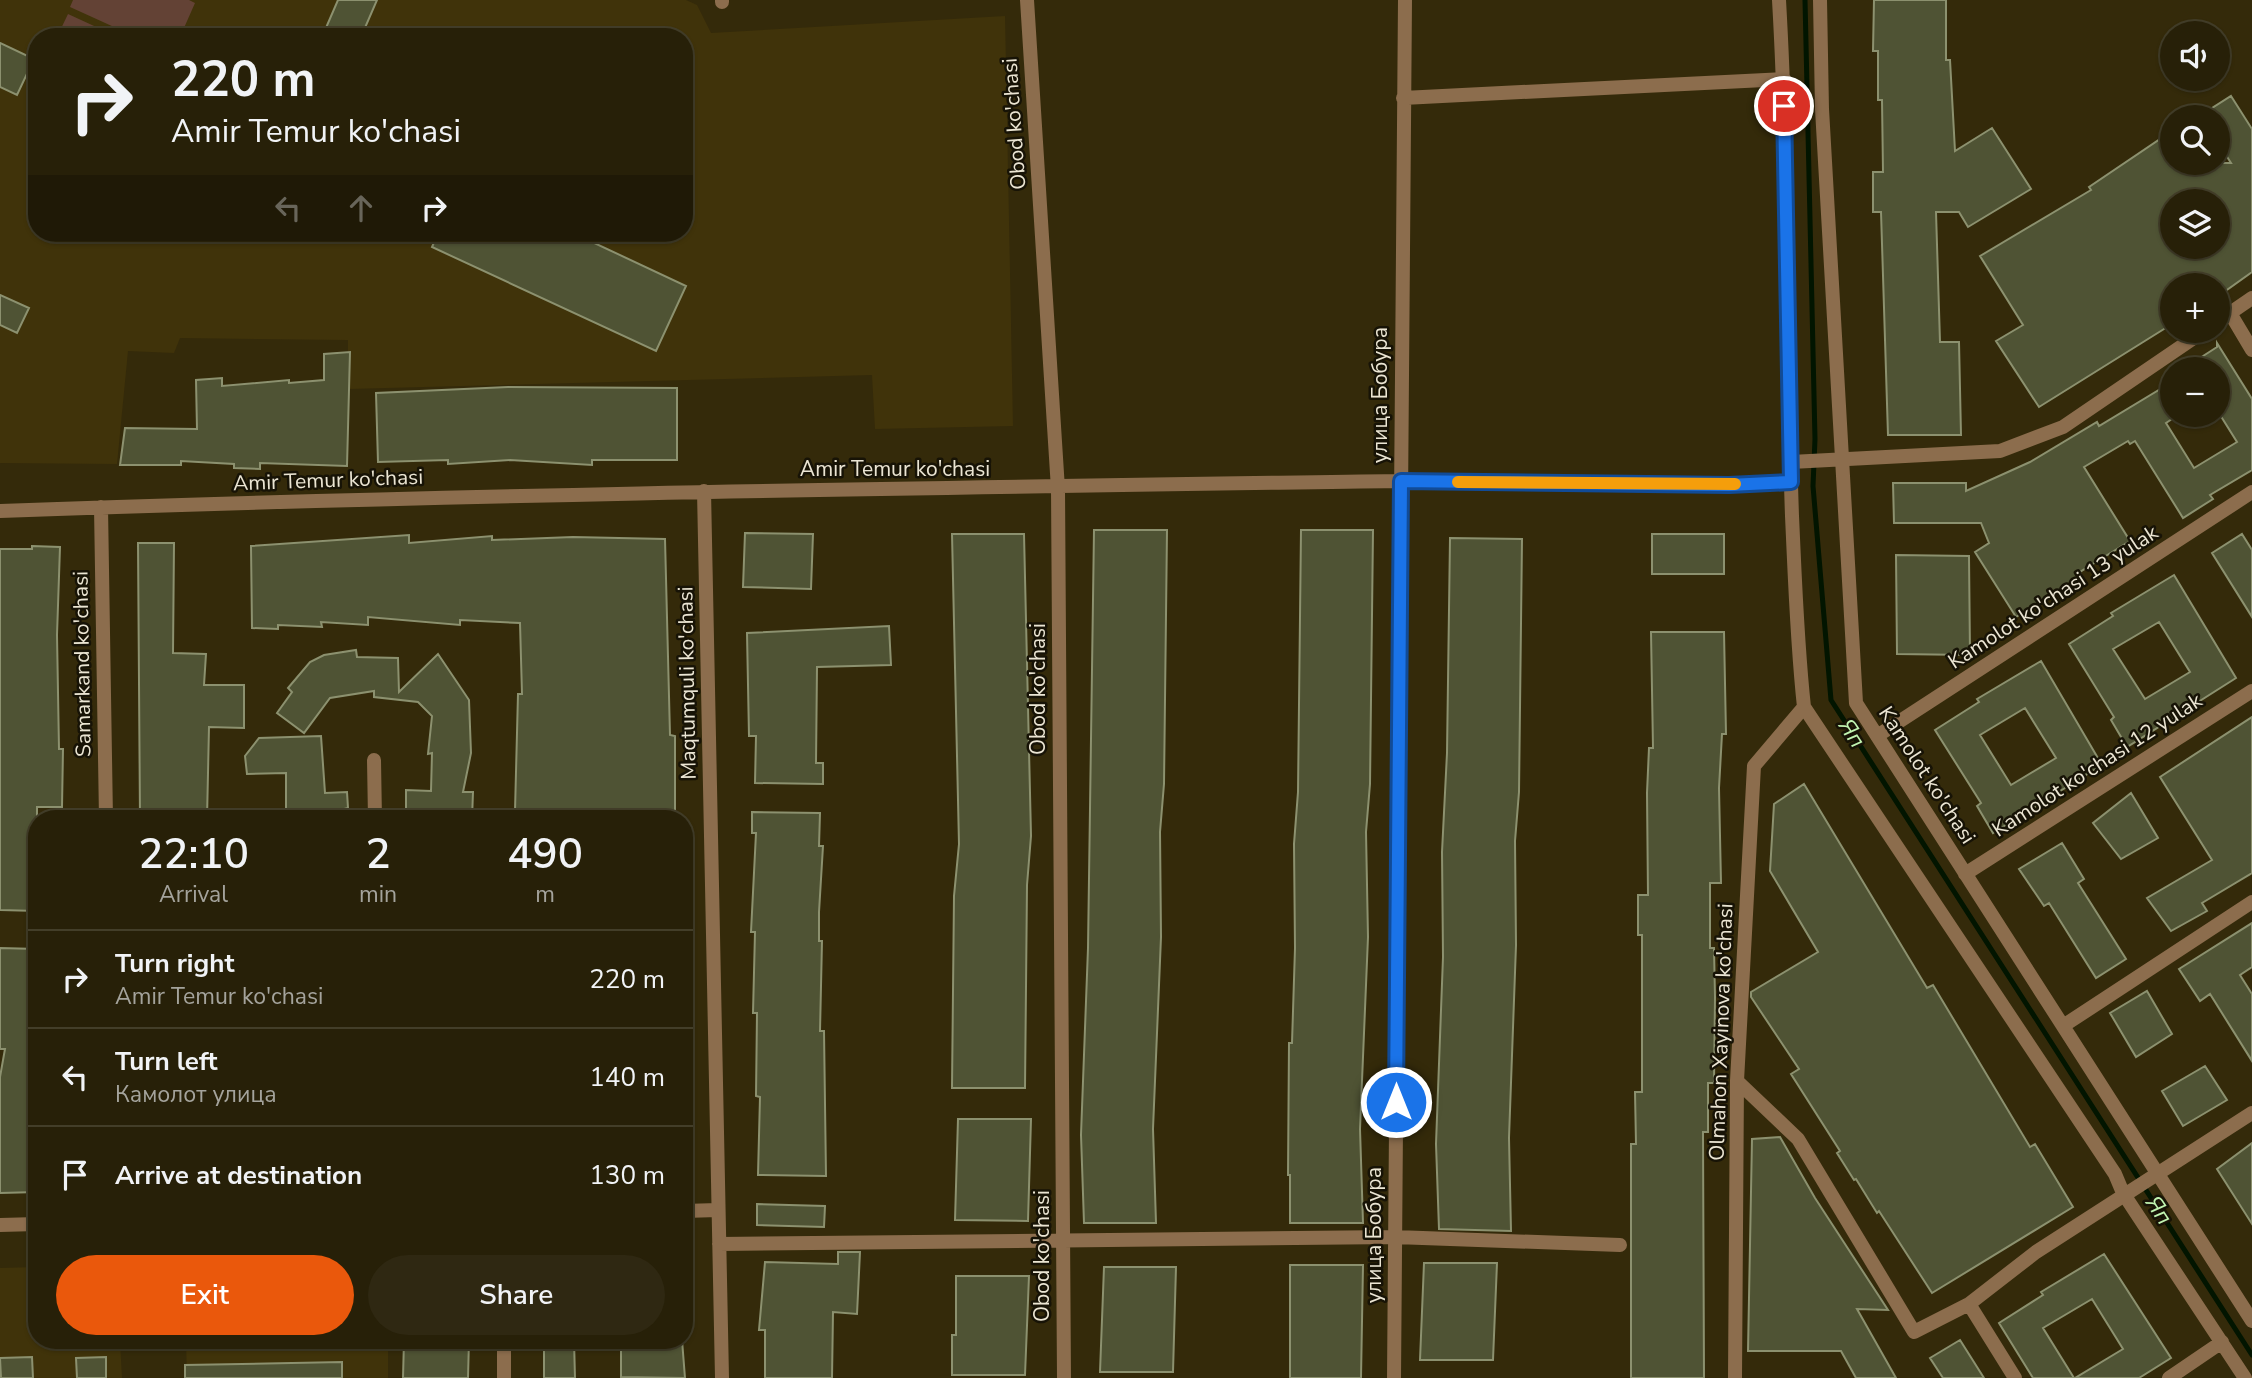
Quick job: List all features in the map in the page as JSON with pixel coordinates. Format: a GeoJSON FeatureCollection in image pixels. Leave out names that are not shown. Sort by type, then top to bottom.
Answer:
{"type":"FeatureCollection","features":[{"type":"Feature","properties":{"kind":"street","name":"Obod ko'chasi"},"geometry":{"type":"LineString","coordinates":[[1027,0],[1058,489],[1064,1378]]}},
{"type":"Feature","properties":{"kind":"street","name":"улица Бобура"},"geometry":{"type":"LineString","coordinates":[[1394,1378],[1405,0]]}},
{"type":"Feature","properties":{"kind":"street"},"geometry":{"type":"LineString","coordinates":[[1779,0],[1797,461],[1791,482],[1798,652],[1804,707],[2115,1174],[2123,1193],[2245,1378]]}},
{"type":"Feature","properties":{"kind":"street","name":"Kamolot ko'chasi"},"geometry":{"type":"LineString","coordinates":[[1820,0],[1836,458],[1856,704],[2252,1321]]}},
{"type":"Feature","properties":{"kind":"street"},"geometry":{"type":"LineString","coordinates":[[1403,98],[1784,79]]}},
{"type":"Feature","properties":{"kind":"street"},"geometry":{"type":"LineString","coordinates":[[2230,313],[2252,299]]}},
{"type":"Feature","properties":{"kind":"street"},"geometry":{"type":"LineString","coordinates":[[2230,326],[2252,350]]}},
{"type":"Feature","properties":{"kind":"street"},"geometry":{"type":"LineString","coordinates":[[1797,461],[2000,452],[2063,427],[2186,343]]}},
{"type":"Feature","properties":{"kind":"street","name":"Amir Temur ko'chasi"},"geometry":{"type":"LineString","coordinates":[[0,511],[704,491],[1058,489],[1401,481],[1729,485],[1791,482]]}},
{"type":"Feature","properties":{"kind":"street","name":"Maqtumquli ko'chasi"},"geometry":{"type":"LineString","coordinates":[[704,491],[722,1378]]}},
{"type":"Feature","properties":{"kind":"street","name":"Kamolot ko'chasi 13 yulak"},"geometry":{"type":"LineString","coordinates":[[1877,736],[2252,492]]}},
{"type":"Feature","properties":{"kind":"street","name":"Samarkand ko'chasi"},"geometry":{"type":"LineString","coordinates":[[101,508],[106,810]]}},
{"type":"Feature","properties":{"kind":"street","name":"Kamolot ko'chasi 12 yulak"},"geometry":{"type":"LineString","coordinates":[[1965,874],[2252,691]]}},
{"type":"Feature","properties":{"kind":"street","name":"Olmahon Xayinova ko'chasi"},"geometry":{"type":"LineString","coordinates":[[1735,1378],[1737,1081],[1754,766],[1804,707]]}},
{"type":"Feature","properties":{"kind":"street"},"geometry":{"type":"LineString","coordinates":[[374,760],[375,810]]}},
{"type":"Feature","properties":{"kind":"street"},"geometry":{"type":"LineString","coordinates":[[2063,1026],[2252,902]]}},
{"type":"Feature","properties":{"kind":"street"},"geometry":{"type":"LineString","coordinates":[[1737,1081],[1798,1139],[1914,1332],[1969,1304],[2036,1252],[2123,1193],[2252,1113]]}},
{"type":"Feature","properties":{"kind":"street"},"geometry":{"type":"LineString","coordinates":[[693,1211],[718,1210]]}},
{"type":"Feature","properties":{"kind":"street"},"geometry":{"type":"LineString","coordinates":[[0,1225],[28,1224]]}},
{"type":"Feature","properties":{"kind":"street"},"geometry":{"type":"LineString","coordinates":[[719,1244],[1395,1237],[1620,1245]]}},
{"type":"Feature","properties":{"kind":"street"},"geometry":{"type":"LineString","coordinates":[[1969,1304],[2015,1378]]}},
{"type":"Feature","properties":{"kind":"street"},"geometry":{"type":"LineString","coordinates":[[2169,1378],[2222,1342]]}},
{"type":"Feature","properties":{"kind":"street"},"geometry":{"type":"LineString","coordinates":[[504,1349],[504,1378]]}},
{"type":"Feature","properties":{"kind":"shaded area"},"geometry":{"type":"Polygon","coordinates":[[[0,0],[686,0],[697,5],[711,33],[1005,16],[1013,426],[875,429],[872,375],[348,389],[348,340],[180,338],[174,353],[128,351],[117,464],[0,463],[0,0]]]}},
{"type":"Feature","properties":{"kind":"shaded area"},"geometry":{"type":"Polygon","coordinates":[[[73,0],[189,0],[195,3],[184,28],[116,28],[70,7],[73,0]]]}},
{"type":"Feature","properties":{"kind":"shaded area"},"geometry":{"type":"Polygon","coordinates":[[[68,14],[98,28],[61,28],[68,14]]]}},
{"type":"Feature","properties":{"kind":"shaded area"},"geometry":{"type":"Polygon","coordinates":[[[28,1267],[28,1349],[120,1349],[122,1378],[0,1378],[0,1268],[28,1267]]]}},
{"type":"Feature","properties":{"kind":"shaded area"},"geometry":{"type":"Polygon","coordinates":[[[186,1349],[388,1349],[388,1378],[187,1378],[186,1349]]]}},
{"type":"Feature","properties":{"kind":"building"},"geometry":{"type":"Polygon","coordinates":[[[338,0],[377,0],[365,28],[326,28],[338,0]]]}},
{"type":"Feature","properties":{"kind":"building"},"geometry":{"type":"Polygon","coordinates":[[[1874,0],[1946,0],[1946,60],[1950,60],[1955,151],[1992,128],[2031,189],[1968,227],[1959,212],[1936,212],[1940,342],[1959,342],[1961,435],[1888,435],[1881,212],[1873,212],[1873,172],[1883,172],[1878,51],[1873,51],[1874,0]]]}},
{"type":"Feature","properties":{"kind":"building"},"geometry":{"type":"Polygon","coordinates":[[[0,43],[28,56],[28,72],[17,95],[0,87],[0,43]]]}},
{"type":"Feature","properties":{"kind":"building"},"geometry":{"type":"Polygon","coordinates":[[[2231,96],[2252,129],[2252,272],[2230,288],[2230,273],[2160,273],[2160,331],[2039,407],[1996,341],[2023,325],[1980,256],[2091,190],[2089,187],[2160,139],[2160,175],[2230,175],[2230,105],[2217,105],[2231,96]]]}},
{"type":"Feature","properties":{"kind":"building"},"geometry":{"type":"Polygon","coordinates":[[[434,242],[592,242],[686,286],[656,351],[432,247],[434,242]]]}},
{"type":"Feature","properties":{"kind":"building"},"geometry":{"type":"Polygon","coordinates":[[[0,295],[29,308],[17,333],[0,325],[0,295]]]}},
{"type":"Feature","properties":{"kind":"building"},"geometry":{"type":"Polygon","coordinates":[[[2217,343],[2226,357],[2202,357],[2217,347],[2217,343]]]}},
{"type":"Feature","properties":{"kind":"building"},"geometry":{"type":"Polygon","coordinates":[[[350,352],[347,466],[260,463],[260,469],[234,468],[234,464],[181,461],[181,465],[120,465],[125,428],[197,429],[196,380],[222,378],[222,386],[324,380],[324,354],[350,352]]]}},
{"type":"Feature","properties":{"kind":"building"},"geometry":{"type":"Polygon","coordinates":[[[2230,364],[2252,399],[2252,470],[2210,495],[2213,499],[2183,518],[2135,441],[2130,444],[2128,441],[2084,467],[2130,541],[2080,572],[2082,577],[2016,617],[1975,552],[1989,543],[1981,523],[1894,523],[1893,483],[1966,483],[1966,491],[2030,462],[2097,422],[2099,426],[2160,389],[2160,427],[2168,427],[2194,468],[2237,442],[2228,427],[2230,427],[2230,364]]]}},
{"type":"Feature","properties":{"kind":"building"},"geometry":{"type":"Polygon","coordinates":[[[508,387],[677,388],[677,460],[592,460],[592,465],[510,460],[448,464],[448,460],[378,462],[376,393],[508,387]]]}},
{"type":"Feature","properties":{"kind":"building"},"geometry":{"type":"Polygon","coordinates":[[[1094,530],[1167,530],[1164,784],[1160,832],[1161,937],[1153,1129],[1156,1223],[1084,1223],[1081,1135],[1088,948],[1094,530]]]}},
{"type":"Feature","properties":{"kind":"building"},"geometry":{"type":"Polygon","coordinates":[[[1301,530],[1373,530],[1370,784],[1366,832],[1368,937],[1360,1129],[1363,1223],[1290,1223],[1289,1043],[1292,1043],[1295,948],[1294,844],[1298,792],[1301,530]]]}},
{"type":"Feature","properties":{"kind":"building"},"geometry":{"type":"Polygon","coordinates":[[[745,533],[813,534],[811,589],[743,587],[745,533]]]}},
{"type":"Feature","properties":{"kind":"building"},"geometry":{"type":"Polygon","coordinates":[[[952,534],[1024,534],[1031,836],[1027,885],[1025,1088],[952,1088],[954,896],[959,844],[952,534]]]}},
{"type":"Feature","properties":{"kind":"building"},"geometry":{"type":"Polygon","coordinates":[[[1652,534],[1724,534],[1724,574],[1652,574],[1652,534]]]}},
{"type":"Feature","properties":{"kind":"building"},"geometry":{"type":"Polygon","coordinates":[[[2242,534],[2252,550],[2252,617],[2212,553],[2242,534]]]}},
{"type":"Feature","properties":{"kind":"building"},"geometry":{"type":"Polygon","coordinates":[[[409,535],[409,543],[492,536],[492,540],[573,537],[665,539],[670,735],[675,736],[675,810],[515,810],[518,694],[522,694],[520,623],[460,620],[460,625],[368,617],[368,625],[321,622],[322,627],[278,625],[278,629],[252,628],[251,546],[409,535]]]}},
{"type":"Feature","properties":{"kind":"building"},"geometry":{"type":"Polygon","coordinates":[[[1450,538],[1522,539],[1519,792],[1515,841],[1516,945],[1509,1138],[1511,1231],[1439,1229],[1436,1144],[1443,957],[1442,852],[1447,753],[1450,538]]]}},
{"type":"Feature","properties":{"kind":"building"},"geometry":{"type":"Polygon","coordinates":[[[138,543],[174,543],[173,653],[206,654],[204,685],[244,685],[244,728],[209,727],[207,810],[140,810],[138,543]]]}},
{"type":"Feature","properties":{"kind":"building"},"geometry":{"type":"Polygon","coordinates":[[[32,546],[60,547],[57,635],[59,749],[63,749],[62,807],[37,807],[37,810],[28,810],[28,911],[0,910],[0,549],[32,549],[32,546]]]}},
{"type":"Feature","properties":{"kind":"building"},"geometry":{"type":"Polygon","coordinates":[[[1896,555],[1969,556],[1970,655],[1897,654],[1896,555]]]}},
{"type":"Feature","properties":{"kind":"building"},"geometry":{"type":"Polygon","coordinates":[[[2174,575],[2236,678],[2127,747],[2111,720],[2114,717],[2069,644],[2113,616],[2111,613],[2174,575]],[[2159,622],[2113,649],[2145,699],[2190,672],[2159,622]]]}},
{"type":"Feature","properties":{"kind":"building"},"geometry":{"type":"Polygon","coordinates":[[[889,626],[891,665],[817,667],[816,763],[823,763],[823,784],[755,783],[756,736],[749,736],[747,633],[889,626]]]}},
{"type":"Feature","properties":{"kind":"building"},"geometry":{"type":"Polygon","coordinates":[[[1651,632],[1724,632],[1726,734],[1722,734],[1719,788],[1721,883],[1710,883],[1710,948],[1714,948],[1715,997],[1714,1083],[1708,1083],[1708,1132],[1703,1132],[1704,1378],[1631,1378],[1631,1144],[1636,1144],[1635,1092],[1642,1092],[1642,935],[1638,935],[1638,895],[1648,895],[1647,793],[1649,748],[1653,748],[1651,632]]]}},
{"type":"Feature","properties":{"kind":"building"},"geometry":{"type":"Polygon","coordinates":[[[356,650],[357,657],[398,658],[399,692],[438,654],[469,700],[471,753],[463,792],[473,792],[472,810],[406,810],[406,790],[431,791],[432,753],[428,754],[432,716],[418,702],[374,697],[374,691],[330,698],[304,733],[277,713],[292,692],[288,688],[310,662],[324,655],[356,650]]]}},
{"type":"Feature","properties":{"kind":"building"},"geometry":{"type":"Polygon","coordinates":[[[2041,661],[2102,765],[1993,833],[1977,806],[1981,803],[1935,730],[1979,702],[1977,699],[2041,661]],[[2025,708],[1980,735],[2011,785],[2056,758],[2025,708]]]}},
{"type":"Feature","properties":{"kind":"building"},"geometry":{"type":"Polygon","coordinates":[[[2252,717],[2252,873],[2202,903],[2207,911],[2171,931],[2147,898],[2212,860],[2160,777],[2252,717]]]}},
{"type":"Feature","properties":{"kind":"building"},"geometry":{"type":"Polygon","coordinates":[[[321,736],[325,793],[347,792],[348,808],[286,810],[286,773],[247,774],[245,756],[259,738],[321,736]]]}},
{"type":"Feature","properties":{"kind":"building"},"geometry":{"type":"Polygon","coordinates":[[[1804,784],[1927,988],[1933,985],[2030,1147],[2035,1144],[2073,1207],[1932,1293],[1879,1211],[1877,1213],[1837,1153],[1840,1151],[1791,1074],[1799,1069],[1751,997],[1751,992],[1818,952],[1770,871],[1774,804],[1804,784]]]}},
{"type":"Feature","properties":{"kind":"building"},"geometry":{"type":"Polygon","coordinates":[[[2131,793],[2158,838],[2121,859],[2093,823],[2131,793]]]}},
{"type":"Feature","properties":{"kind":"building"},"geometry":{"type":"Polygon","coordinates":[[[752,812],[820,813],[819,846],[823,846],[819,912],[819,941],[822,941],[820,1031],[824,1031],[826,1176],[758,1175],[760,1097],[756,1096],[757,1013],[753,1013],[755,932],[751,932],[756,833],[752,833],[752,812]]]}},
{"type":"Feature","properties":{"kind":"building"},"geometry":{"type":"Polygon","coordinates":[[[2062,843],[2084,879],[2078,883],[2126,959],[2096,978],[2049,903],[2044,906],[2019,869],[2062,843]]]}},
{"type":"Feature","properties":{"kind":"building"},"geometry":{"type":"Polygon","coordinates":[[[2252,923],[2252,967],[2240,975],[2252,994],[2252,1061],[2210,994],[2200,1001],[2179,969],[2252,923]]]}},
{"type":"Feature","properties":{"kind":"building"},"geometry":{"type":"Polygon","coordinates":[[[0,948],[28,949],[28,1192],[0,1193],[0,1077],[5,1049],[0,1049],[0,948]]]}},
{"type":"Feature","properties":{"kind":"building"},"geometry":{"type":"Polygon","coordinates":[[[2147,991],[2172,1034],[2136,1057],[2110,1013],[2147,991]]]}},
{"type":"Feature","properties":{"kind":"building"},"geometry":{"type":"Polygon","coordinates":[[[2205,1066],[2227,1100],[2183,1126],[2162,1091],[2205,1066]]]}},
{"type":"Feature","properties":{"kind":"building"},"geometry":{"type":"Polygon","coordinates":[[[958,1119],[1031,1119],[1028,1221],[955,1220],[958,1119]]]}},
{"type":"Feature","properties":{"kind":"building"},"geometry":{"type":"Polygon","coordinates":[[[1780,1137],[1815,1198],[1888,1310],[1857,1309],[1896,1378],[1856,1378],[1841,1351],[1748,1351],[1752,1139],[1780,1137]]]}},
{"type":"Feature","properties":{"kind":"building"},"geometry":{"type":"Polygon","coordinates":[[[2252,1143],[2252,1224],[2217,1169],[2252,1143]]]}},
{"type":"Feature","properties":{"kind":"building"},"geometry":{"type":"Polygon","coordinates":[[[757,1204],[825,1206],[824,1227],[757,1225],[757,1204]]]}},
{"type":"Feature","properties":{"kind":"building"},"geometry":{"type":"Polygon","coordinates":[[[838,1252],[860,1252],[857,1314],[833,1312],[832,1378],[765,1378],[765,1330],[759,1330],[765,1262],[838,1264],[838,1252]]]}},
{"type":"Feature","properties":{"kind":"building"},"geometry":{"type":"Polygon","coordinates":[[[2104,1254],[2171,1358],[2139,1378],[2075,1378],[2123,1349],[2092,1299],[2043,1328],[2074,1378],[2033,1378],[1999,1323],[2043,1295],[2041,1292],[2104,1254]]]}},
{"type":"Feature","properties":{"kind":"building"},"geometry":{"type":"Polygon","coordinates":[[[1424,1263],[1497,1263],[1493,1360],[1420,1360],[1424,1263]]]}},
{"type":"Feature","properties":{"kind":"building"},"geometry":{"type":"Polygon","coordinates":[[[1290,1265],[1363,1265],[1361,1378],[1290,1378],[1290,1265]]]}},
{"type":"Feature","properties":{"kind":"building"},"geometry":{"type":"Polygon","coordinates":[[[1104,1267],[1176,1267],[1173,1372],[1100,1372],[1104,1267]]]}},
{"type":"Feature","properties":{"kind":"building"},"geometry":{"type":"Polygon","coordinates":[[[956,1276],[1029,1276],[1025,1375],[952,1375],[952,1335],[956,1335],[956,1276]]]}},
{"type":"Feature","properties":{"kind":"building"},"geometry":{"type":"Polygon","coordinates":[[[1960,1340],[1984,1378],[1943,1378],[1930,1358],[1960,1340]]]}},
{"type":"Feature","properties":{"kind":"building"},"geometry":{"type":"Polygon","coordinates":[[[404,1349],[469,1349],[468,1378],[403,1378],[404,1349]]]}},
{"type":"Feature","properties":{"kind":"building"},"geometry":{"type":"Polygon","coordinates":[[[544,1349],[574,1349],[575,1378],[544,1378],[544,1349]]]}},
{"type":"Feature","properties":{"kind":"building"},"geometry":{"type":"Polygon","coordinates":[[[621,1349],[683,1349],[685,1378],[621,1377],[621,1349]]]}},
{"type":"Feature","properties":{"kind":"building"},"geometry":{"type":"Polygon","coordinates":[[[32,1357],[33,1378],[1,1378],[0,1358],[32,1357]]]}},
{"type":"Feature","properties":{"kind":"building"},"geometry":{"type":"Polygon","coordinates":[[[106,1357],[106,1378],[77,1378],[76,1358],[106,1357]]]}},
{"type":"Feature","properties":{"kind":"building"},"geometry":{"type":"Polygon","coordinates":[[[342,1362],[342,1378],[185,1378],[185,1365],[342,1362]]]}},
{"type":"Feature","properties":{"kind":"waterway","name":"Яп"},"geometry":{"type":"LineString","coordinates":[[1805,0],[1815,439],[1813,486],[1831,700],[2252,1355]]}},
{"type":"Feature","properties":{"kind":"slow traffic"},"geometry":{"type":"LineString","coordinates":[[1458,482],[1735,484]]}},
{"type":"Feature","properties":{"kind":"route"},"geometry":{"type":"LineString","coordinates":[[1396,1102],[1401,481],[1729,485],[1791,482],[1784,106]]}}]}
